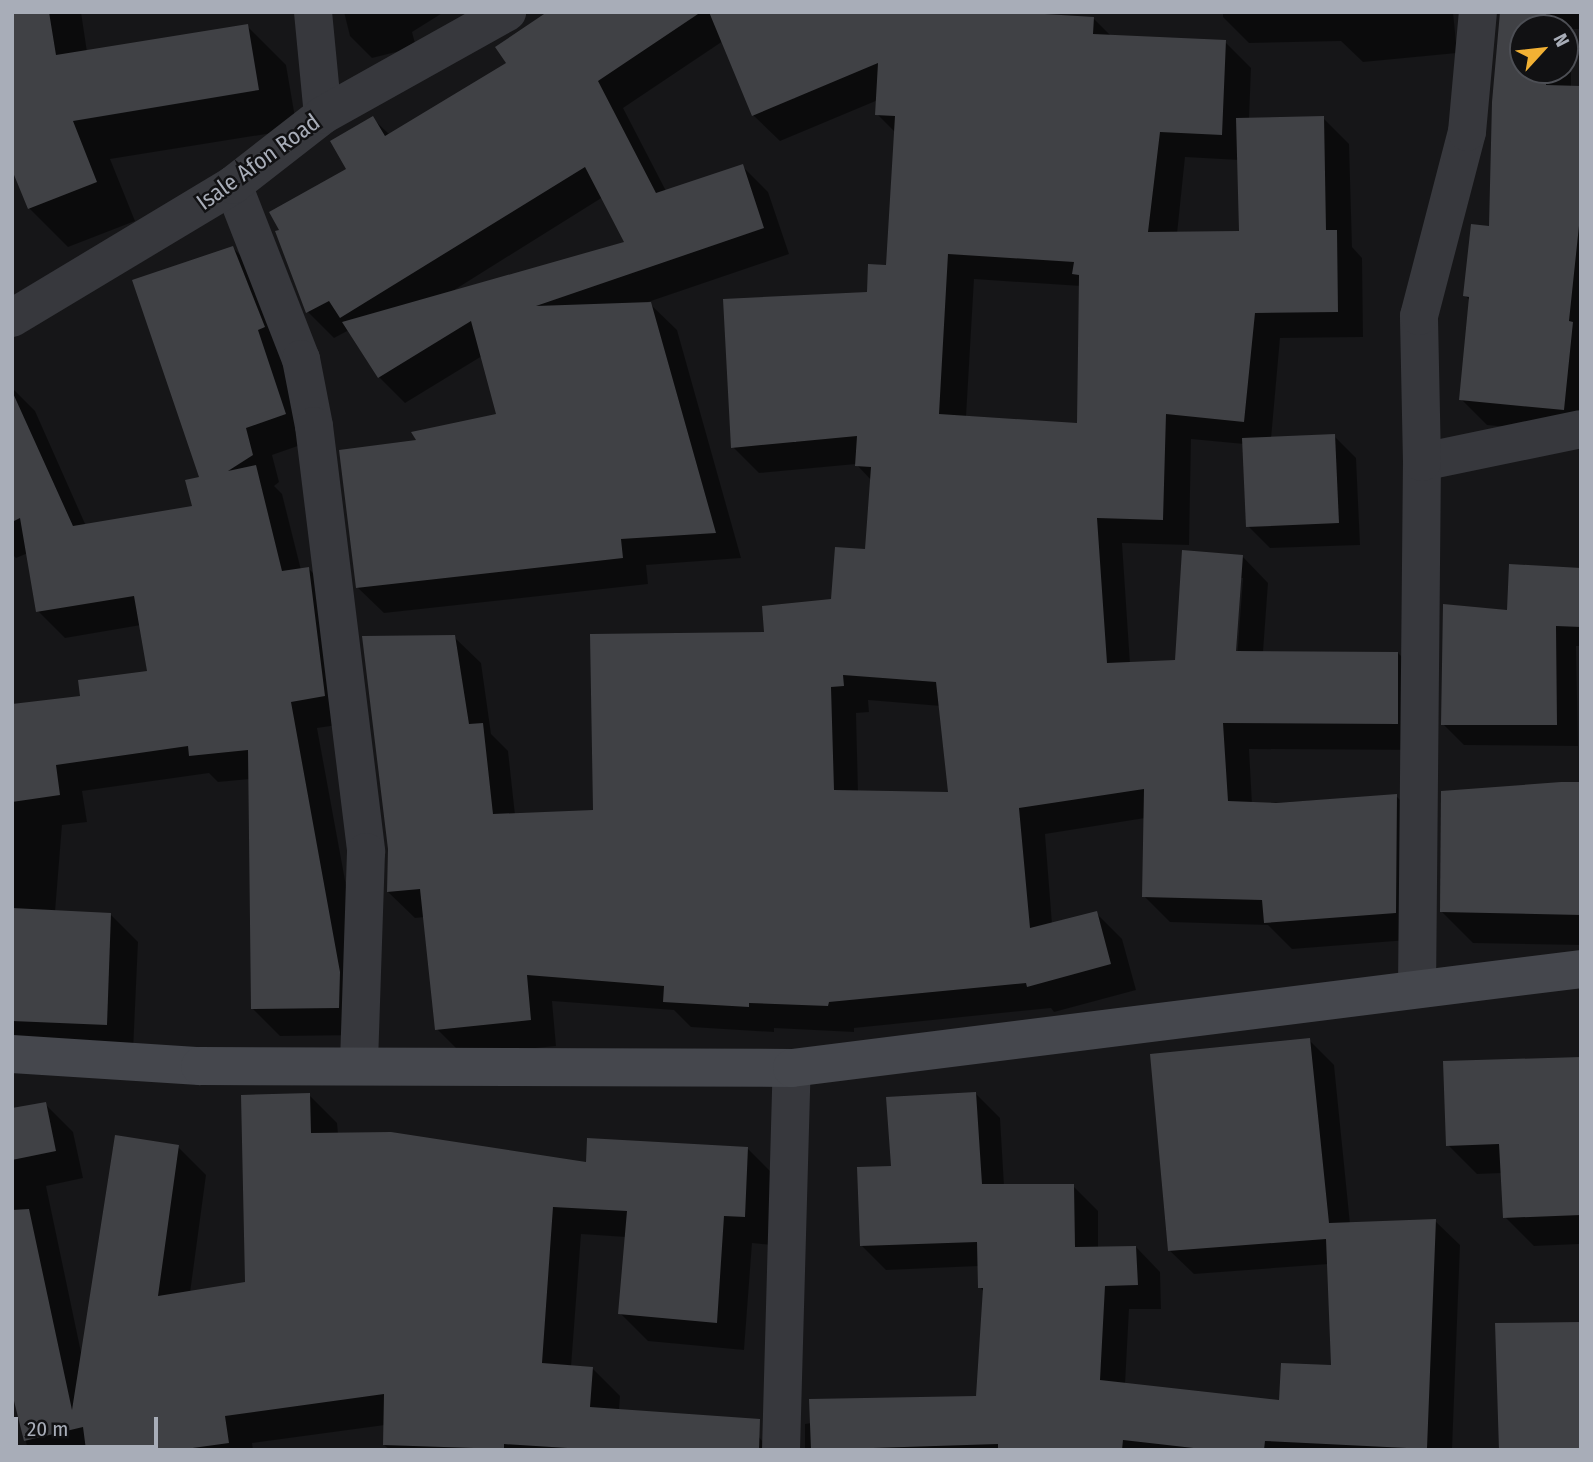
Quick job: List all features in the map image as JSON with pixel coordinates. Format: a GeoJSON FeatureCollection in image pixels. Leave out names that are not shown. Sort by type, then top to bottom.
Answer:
{"type":"FeatureCollection","features":[{"type":"Feature","properties":{"kind":"main road"},"geometry":{"type":"LineString","coordinates":[[12,1054],[200,1066],[792,1068],[1581,969]]}},
{"type":"Feature","properties":{"kind":"street"},"geometry":{"type":"LineString","coordinates":[[313,12],[323,115]]}},
{"type":"Feature","properties":{"kind":"street","name":"Isale Afon Road"},"geometry":{"type":"LineString","coordinates":[[12,318],[233,185],[323,115],[507,12]]}},
{"type":"Feature","properties":{"kind":"street"},"geometry":{"type":"LineString","coordinates":[[1417,989],[1422,461],[1419,316],[1467,132],[1478,12]]}},
{"type":"Feature","properties":{"kind":"street"},"geometry":{"type":"LineString","coordinates":[[233,185],[301,359],[314,425],[366,852],[359,1066]]}},
{"type":"Feature","properties":{"kind":"street"},"geometry":{"type":"LineString","coordinates":[[1422,461],[1581,429]]}},
{"type":"Feature","properties":{"kind":"street"},"geometry":{"type":"LineString","coordinates":[[781,1450],[792,1068]]}},
{"type":"Feature","properties":{"kind":"building"},"geometry":{"type":"Polygon","coordinates":[[[12,12],[49,12],[56,55],[248,24],[259,90],[73,121],[97,182],[28,209],[12,170],[12,12]]]}},
{"type":"Feature","properties":{"kind":"building"},"geometry":{"type":"Polygon","coordinates":[[[547,12],[701,12],[598,81],[656,193],[743,164],[764,228],[536,306],[651,302],[716,533],[621,539],[623,558],[356,588],[339,450],[416,440],[411,432],[496,414],[471,321],[378,378],[342,322],[624,242],[585,167],[340,318],[329,301],[306,313],[275,231],[279,230],[269,212],[346,169],[330,141],[373,116],[385,136],[506,63],[495,47],[547,12]]]}},
{"type":"Feature","properties":{"kind":"building"},"geometry":{"type":"Polygon","coordinates":[[[709,12],[1010,12],[1094,17],[1093,34],[1226,40],[1222,135],[1160,132],[1148,232],[1239,231],[1236,118],[1324,116],[1326,230],[1337,230],[1338,312],[1255,313],[1244,422],[1166,414],[1163,520],[1097,518],[1107,663],[1175,660],[1182,550],[1243,555],[1236,651],[1398,652],[1398,724],[1223,723],[1228,801],[1276,803],[1397,794],[1396,913],[1264,923],[1262,900],[1142,897],[1144,789],[1019,808],[1030,928],[1097,911],[1111,964],[1027,987],[1026,983],[829,1002],[828,1006],[749,1003],[749,1007],[663,1002],[664,986],[527,975],[531,1020],[435,1030],[420,889],[387,892],[388,849],[362,636],[455,635],[469,724],[483,723],[493,814],[593,810],[590,634],[764,632],[762,606],[831,599],[835,547],[865,549],[871,467],[855,466],[857,436],[731,448],[723,299],[867,292],[868,264],[886,265],[895,116],[875,115],[878,63],[752,116],[709,12]],[[948,254],[939,414],[1077,423],[1079,275],[1072,274],[1074,262],[948,254]],[[843,675],[844,686],[831,687],[834,790],[948,792],[936,682],[843,675]]]}},
{"type":"Feature","properties":{"kind":"building"},"geometry":{"type":"Polygon","coordinates":[[[1500,12],[1546,12],[1509,14],[1509,84],[1581,86],[1581,207],[1569,321],[1573,322],[1564,410],[1459,400],[1469,297],[1463,296],[1471,224],[1489,226],[1492,102],[1500,12]]]}},
{"type":"Feature","properties":{"kind":"building"},"geometry":{"type":"Polygon","coordinates":[[[233,246],[265,327],[258,330],[286,414],[246,428],[253,455],[228,471],[256,465],[282,571],[309,567],[325,696],[291,702],[340,972],[339,1008],[251,1009],[248,750],[189,756],[188,746],[56,765],[60,795],[12,802],[12,704],[80,696],[78,680],[147,671],[134,596],[36,612],[20,518],[12,522],[12,391],[73,526],[192,506],[185,480],[199,477],[132,280],[233,246]]]}},
{"type":"Feature","properties":{"kind":"building"},"geometry":{"type":"Polygon","coordinates":[[[1335,434],[1339,523],[1246,527],[1242,438],[1335,434]]]}},
{"type":"Feature","properties":{"kind":"building"},"geometry":{"type":"Polygon","coordinates":[[[1509,564],[1581,568],[1581,627],[1556,626],[1557,725],[1441,725],[1443,604],[1507,610],[1509,564]]]}},
{"type":"Feature","properties":{"kind":"building"},"geometry":{"type":"Polygon","coordinates":[[[1581,782],[1581,915],[1440,912],[1441,791],[1581,782]]]}},
{"type":"Feature","properties":{"kind":"building"},"geometry":{"type":"Polygon","coordinates":[[[12,908],[111,913],[107,1025],[12,1021],[12,908]]]}},
{"type":"Feature","properties":{"kind":"building"},"geometry":{"type":"Polygon","coordinates":[[[1310,1038],[1329,1223],[1436,1219],[1427,1449],[1265,1441],[1264,1450],[1211,1450],[1123,1440],[1122,1450],[998,1450],[998,1444],[811,1450],[809,1399],[976,1396],[983,1288],[978,1288],[977,1242],[860,1246],[857,1167],[891,1166],[886,1097],[976,1092],[982,1184],[1074,1184],[1075,1247],[1136,1246],[1138,1285],[1105,1286],[1100,1380],[1279,1400],[1281,1363],[1331,1365],[1326,1239],[1168,1251],[1150,1054],[1310,1038]]]}},
{"type":"Feature","properties":{"kind":"building"},"geometry":{"type":"Polygon","coordinates":[[[1581,1057],[1581,1215],[1503,1218],[1499,1144],[1446,1146],[1443,1061],[1581,1057]]]}},
{"type":"Feature","properties":{"kind":"building"},"geometry":{"type":"Polygon","coordinates":[[[310,1093],[311,1133],[391,1132],[586,1162],[587,1138],[748,1147],[745,1217],[724,1216],[717,1323],[618,1314],[627,1211],[553,1207],[542,1363],[593,1367],[590,1407],[760,1419],[759,1450],[599,1450],[504,1444],[504,1449],[383,1445],[384,1394],[225,1416],[229,1443],[178,1450],[86,1450],[83,1427],[24,1441],[12,1393],[12,1210],[29,1209],[72,1410],[115,1135],[179,1145],[158,1296],[245,1282],[241,1095],[310,1093]]]}},
{"type":"Feature","properties":{"kind":"building"},"geometry":{"type":"Polygon","coordinates":[[[46,1102],[56,1151],[12,1160],[12,1108],[46,1102]]]}},
{"type":"Feature","properties":{"kind":"building"},"geometry":{"type":"Polygon","coordinates":[[[1581,1322],[1581,1448],[1499,1450],[1495,1323],[1581,1322]]]}}]}
